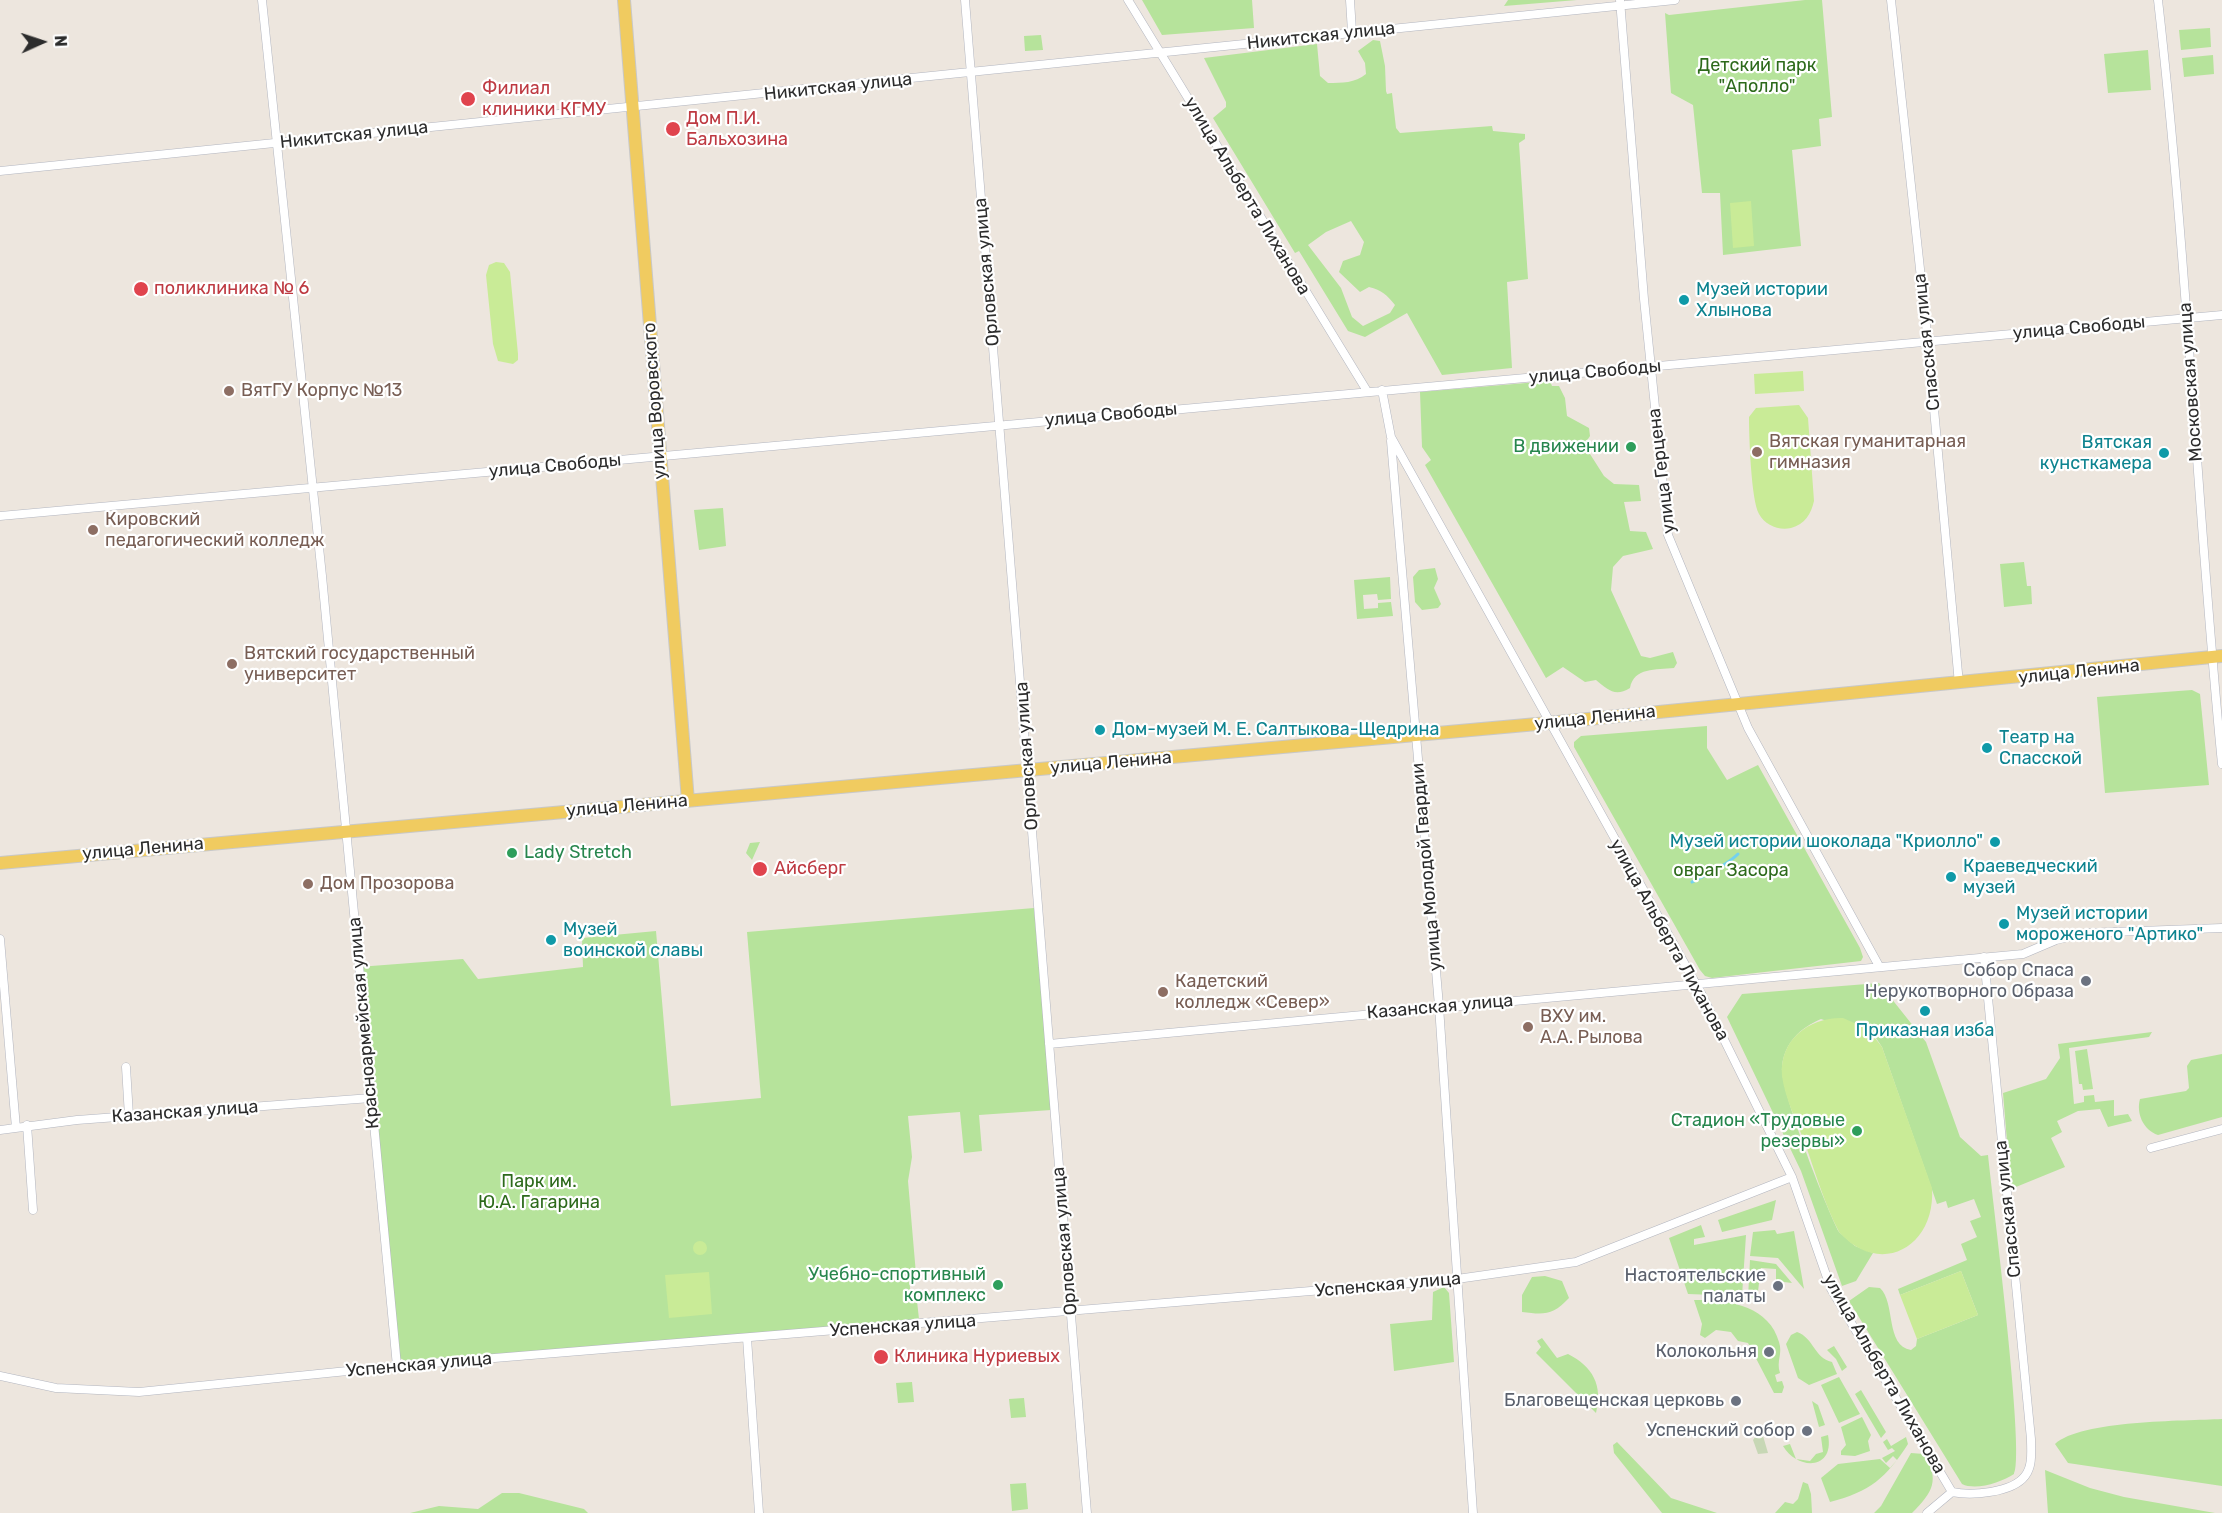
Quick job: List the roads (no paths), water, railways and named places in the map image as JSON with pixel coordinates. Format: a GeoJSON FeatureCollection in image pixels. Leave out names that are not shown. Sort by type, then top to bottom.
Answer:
{"type":"FeatureCollection","features":[{"type":"Feature","properties":{"kind":"main road","name":"улица Воровского"},"geometry":{"type":"LineString","coordinates":[[624,0],[688,801]]}},
{"type":"Feature","properties":{"kind":"main road","name":"улица Ленина"},"geometry":{"type":"LineString","coordinates":[[0,862],[1548,723],[2217,657]]}},
{"type":"Feature","properties":{"kind":"street","name":"Красноармейская улица"},"geometry":{"type":"LineString","coordinates":[[262,0],[346,831],[397,1366]]}},
{"type":"Feature","properties":{"kind":"street","name":"Орловская улица"},"geometry":{"type":"LineString","coordinates":[[965,0],[1087,1513]]}},
{"type":"Feature","properties":{"kind":"street","name":"улица Альберта Лиханова"},"geometry":{"type":"LineString","coordinates":[[1128,0],[1367,391]]}},
{"type":"Feature","properties":{"kind":"street"},"geometry":{"type":"LineString","coordinates":[[1350,0],[1352,32]]}},
{"type":"Feature","properties":{"kind":"street"},"geometry":{"type":"LineString","coordinates":[[1592,0],[1600,6]]}},
{"type":"Feature","properties":{"kind":"street","name":"Никитская улица"},"geometry":{"type":"LineString","coordinates":[[0,171],[970,73],[1600,6],[1620,2],[1675,0]]}},
{"type":"Feature","properties":{"kind":"street","name":"Спасская улица"},"geometry":{"type":"LineString","coordinates":[[1891,0],[1928,343],[1959,684]]}},
{"type":"Feature","properties":{"kind":"street","name":"Московская улица"},"geometry":{"type":"LineString","coordinates":[[2158,0],[2217,657],[2222,764]]}},
{"type":"Feature","properties":{"kind":"street","name":"улица Герцена"},"geometry":{"type":"LineString","coordinates":[[1620,2],[1668,535],[1737,705],[1879,966]]}},
{"type":"Feature","properties":{"kind":"street","name":"улица Свободы"},"geometry":{"type":"LineString","coordinates":[[0,516],[2222,315]]}},
{"type":"Feature","properties":{"kind":"street","name":"улица Альберта Лиханова"},"geometry":{"type":"LineString","coordinates":[[1382,390],[1391,437],[1548,723],[1697,985],[1792,1177],[1831,1289],[1952,1492]]}},
{"type":"Feature","properties":{"kind":"street","name":"улица Молодой Гвардии"},"geometry":{"type":"LineString","coordinates":[[1391,437],[1439,1006],[1473,1513]]}},
{"type":"Feature","properties":{"kind":"street","name":"Казанская улица"},"geometry":{"type":"LineString","coordinates":[[1049,1044],[1439,1006],[1697,985],[2030,953],[2056,940],[2085,933],[2222,928]]}},
{"type":"Feature","properties":{"kind":"street"},"geometry":{"type":"LineString","coordinates":[[0,939],[16,1128]]}},
{"type":"Feature","properties":{"kind":"street","name":"Спасская улица"},"geometry":{"type":"LineString","coordinates":[[1952,1492],[1973,1495],[2010,1485],[2026,1475],[2031,1461],[1984,957]]}},
{"type":"Feature","properties":{"kind":"street"},"geometry":{"type":"LineString","coordinates":[[126,1067],[129,1116]]}},
{"type":"Feature","properties":{"kind":"street","name":"Казанская улица"},"geometry":{"type":"LineString","coordinates":[[0,1130],[27,1125],[129,1116],[371,1098]]}},
{"type":"Feature","properties":{"kind":"street"},"geometry":{"type":"LineString","coordinates":[[27,1125],[33,1210]]}},
{"type":"Feature","properties":{"kind":"street"},"geometry":{"type":"LineString","coordinates":[[2151,1148],[2222,1129]]}},
{"type":"Feature","properties":{"kind":"street","name":"Успенская улица"},"geometry":{"type":"LineString","coordinates":[[0,1376],[56,1388],[139,1392],[397,1366],[1070,1313],[1457,1279],[1576,1262],[1792,1177]]}},
{"type":"Feature","properties":{"kind":"street"},"geometry":{"type":"LineString","coordinates":[[747,1338],[759,1513]]}},
{"type":"Feature","properties":{"kind":"street"},"geometry":{"type":"LineString","coordinates":[[1927,1513],[1952,1492]]}},
{"type":"Feature","properties":{"kind":"waterway"},"geometry":{"type":"LineString","coordinates":[[1692,882],[1722,866],[1738,854]]}},
{"type":"Feature","properties":{"kind":"place","name":"Филиал клиники КГМУ"},"geometry":{"type":"Point","coordinates":[468,99]}},
{"type":"Feature","properties":{"kind":"place","name":"Дом П.И. Бальхозина"},"geometry":{"type":"Point","coordinates":[673,129]}},
{"type":"Feature","properties":{"kind":"place","name":"поликлиника № 6"},"geometry":{"type":"Point","coordinates":[141,289]}},
{"type":"Feature","properties":{"kind":"place","name":"Музей истории Хлынова"},"geometry":{"type":"Point","coordinates":[1684,300]}},
{"type":"Feature","properties":{"kind":"place","name":"ВятГУ Корпус №13"},"geometry":{"type":"Point","coordinates":[229,391]}},
{"type":"Feature","properties":{"kind":"place","name":"В движении"},"geometry":{"type":"Point","coordinates":[1631,447]}},
{"type":"Feature","properties":{"kind":"place","name":"Вятская гуманитарная гимназия"},"geometry":{"type":"Point","coordinates":[1757,452]}},
{"type":"Feature","properties":{"kind":"place","name":"Вятская кунсткамера"},"geometry":{"type":"Point","coordinates":[2164,453]}},
{"type":"Feature","properties":{"kind":"place","name":"Кировский педагогический колледж"},"geometry":{"type":"Point","coordinates":[93,530]}},
{"type":"Feature","properties":{"kind":"place","name":"Вятский государственный университет"},"geometry":{"type":"Point","coordinates":[232,664]}},
{"type":"Feature","properties":{"kind":"place","name":"Дом-музей М. Е. Салтыкова-Щедрина"},"geometry":{"type":"Point","coordinates":[1100,730]}},
{"type":"Feature","properties":{"kind":"place","name":"Театр на Спасской"},"geometry":{"type":"Point","coordinates":[1987,748]}},
{"type":"Feature","properties":{"kind":"place","name":"Музей истории шоколада \"Криолло\""},"geometry":{"type":"Point","coordinates":[1995,842]}},
{"type":"Feature","properties":{"kind":"place","name":"Lady Stretch"},"geometry":{"type":"Point","coordinates":[512,853]}},
{"type":"Feature","properties":{"kind":"place","name":"Айсберг"},"geometry":{"type":"Point","coordinates":[760,869]}},
{"type":"Feature","properties":{"kind":"place","name":"Краеведческий музей"},"geometry":{"type":"Point","coordinates":[1951,877]}},
{"type":"Feature","properties":{"kind":"place","name":"Дом Прозорова"},"geometry":{"type":"Point","coordinates":[308,884]}},
{"type":"Feature","properties":{"kind":"place","name":"Музей истории мороженого \"Артико\""},"geometry":{"type":"Point","coordinates":[2004,924]}},
{"type":"Feature","properties":{"kind":"place","name":"Музей воинской славы"},"geometry":{"type":"Point","coordinates":[551,940]}},
{"type":"Feature","properties":{"kind":"place","name":"Собор Спаса Нерукотворного Образа"},"geometry":{"type":"Point","coordinates":[2086,981]}},
{"type":"Feature","properties":{"kind":"place","name":"Кадетский колледж «Север»"},"geometry":{"type":"Point","coordinates":[1163,992]}},
{"type":"Feature","properties":{"kind":"place","name":"Приказная изба"},"geometry":{"type":"Point","coordinates":[1925,1011]}},
{"type":"Feature","properties":{"kind":"place","name":"ВХУ им. А.А. Рылова"},"geometry":{"type":"Point","coordinates":[1528,1027]}},
{"type":"Feature","properties":{"kind":"place","name":"Стадион «Трудовые резервы»"},"geometry":{"type":"Point","coordinates":[1857,1131]}},
{"type":"Feature","properties":{"kind":"place","name":"Учебно-спортивный комплекс"},"geometry":{"type":"Point","coordinates":[998,1285]}},
{"type":"Feature","properties":{"kind":"place","name":"Настоятельские палаты"},"geometry":{"type":"Point","coordinates":[1778,1286]}},
{"type":"Feature","properties":{"kind":"place","name":"Колокольня"},"geometry":{"type":"Point","coordinates":[1769,1352]}},
{"type":"Feature","properties":{"kind":"place","name":"Клиника Нуриевых"},"geometry":{"type":"Point","coordinates":[881,1357]}},
{"type":"Feature","properties":{"kind":"place","name":"Благовещенская церковь"},"geometry":{"type":"Point","coordinates":[1736,1401]}},
{"type":"Feature","properties":{"kind":"place","name":"Успенский собор"},"geometry":{"type":"Point","coordinates":[1807,1431]}},
{"type":"Feature","properties":{"kind":"park label","name":"Детский парк \"Аполло\""},"geometry":{"type":"Point","coordinates":[1757,76]}},
{"type":"Feature","properties":{"kind":"park label","name":"овраг Засора"},"geometry":{"type":"Point","coordinates":[1731,871]}},
{"type":"Feature","properties":{"kind":"park label","name":"Парк им. Ю.А. Гагарина"},"geometry":{"type":"Point","coordinates":[539,1192]}}]}
